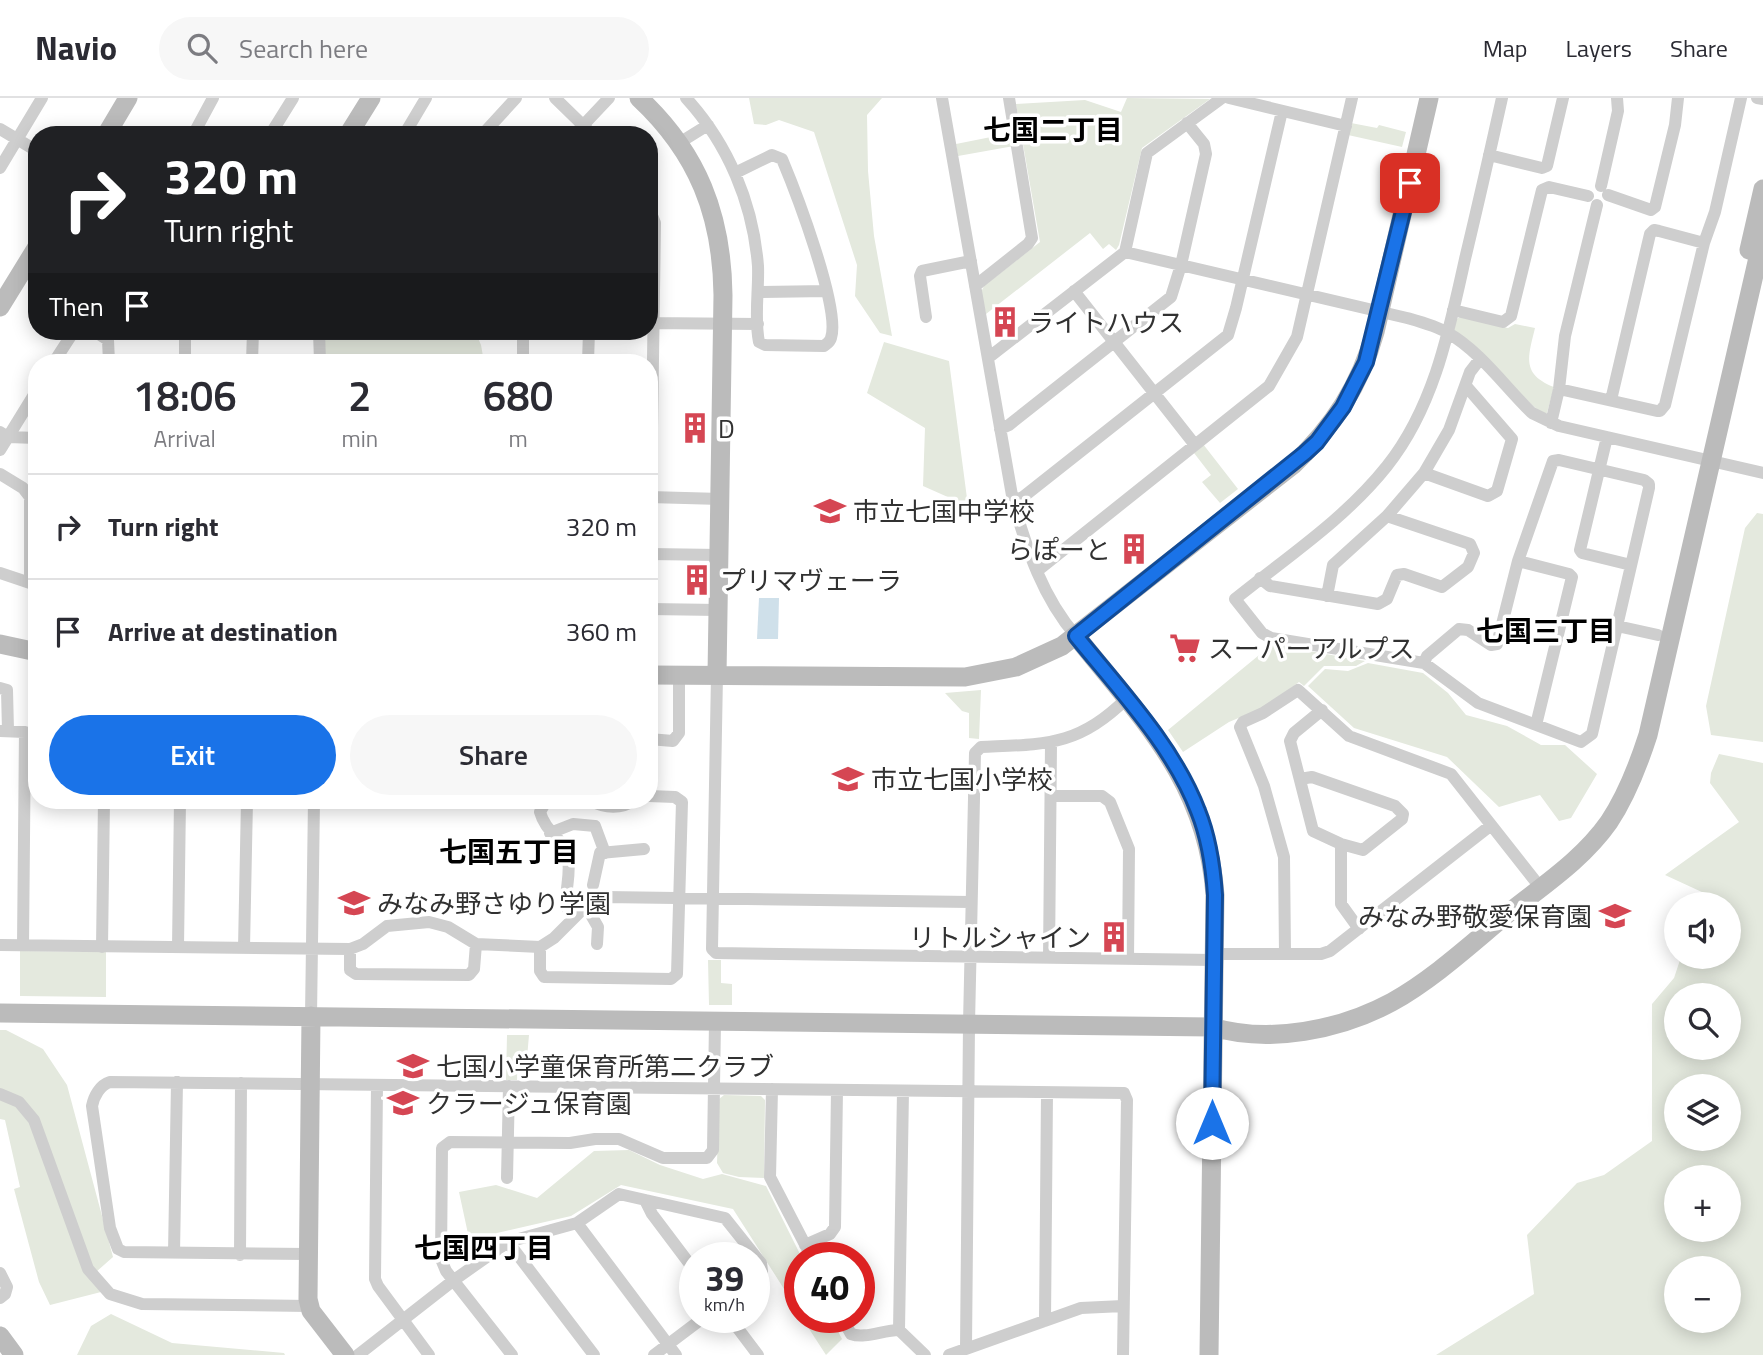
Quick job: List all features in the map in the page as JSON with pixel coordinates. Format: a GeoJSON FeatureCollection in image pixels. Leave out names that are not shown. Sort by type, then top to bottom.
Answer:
{"type":"FeatureCollection","features":[{"type":"Feature","properties":{"kind":"street"},"geometry":{"type":"LineString","coordinates":[[0,168],[42,98]]}},
{"type":"Feature","properties":{"kind":"street"},"geometry":{"type":"LineString","coordinates":[[111,126],[128,98]]}},
{"type":"Feature","properties":{"kind":"street"},"geometry":{"type":"LineString","coordinates":[[198,126],[213,98]]}},
{"type":"Feature","properties":{"kind":"street"},"geometry":{"type":"LineString","coordinates":[[276,126],[293,98]]}},
{"type":"Feature","properties":{"kind":"street"},"geometry":{"type":"LineString","coordinates":[[354,126],[371,98]]}},
{"type":"Feature","properties":{"kind":"street"},"geometry":{"type":"LineString","coordinates":[[409,126],[426,98]]}},
{"type":"Feature","properties":{"kind":"street"},"geometry":{"type":"LineString","coordinates":[[490,126],[516,98]]}},
{"type":"Feature","properties":{"kind":"street"},"geometry":{"type":"LineString","coordinates":[[555,98],[575,126]]}},
{"type":"Feature","properties":{"kind":"street"},"geometry":{"type":"LineString","coordinates":[[582,126],[609,98]]}},
{"type":"Feature","properties":{"kind":"street"},"geometry":{"type":"LineString","coordinates":[[639,98],[679,143],[702,183],[718,230],[723,267],[712,949],[716,953],[1128,959],[1321,954],[1330,951],[1490,826]]}},
{"type":"Feature","properties":{"kind":"street"},"geometry":{"type":"LineString","coordinates":[[686,98],[724,148],[750,216],[755,240],[759,292],[759,342],[765,345],[824,346],[832,336],[832,316],[827,291],[798,196],[782,159],[772,155],[735,173]]}},
{"type":"Feature","properties":{"kind":"street"},"geometry":{"type":"LineString","coordinates":[[942,98],[1013,502],[1037,571],[1054,609],[1174,762],[1199,813],[1209,846],[1213,873],[1214,957],[1209,1355]]}},
{"type":"Feature","properties":{"kind":"street"},"geometry":{"type":"LineString","coordinates":[[975,286],[1032,238],[1009,98]]}},
{"type":"Feature","properties":{"kind":"street"},"geometry":{"type":"LineString","coordinates":[[988,358],[1125,252],[1147,153],[1222,98]]}},
{"type":"Feature","properties":{"kind":"street"},"geometry":{"type":"LineString","coordinates":[[1231,98],[1346,126]]}},
{"type":"Feature","properties":{"kind":"street"},"geometry":{"type":"LineString","coordinates":[[1037,571],[1266,390],[1297,337],[1352,98]]}},
{"type":"Feature","properties":{"kind":"street"},"geometry":{"type":"LineString","coordinates":[[658,675],[965,677],[1002,671],[1031,661],[1076,636],[1265,487],[1317,442],[1343,407],[1366,362],[1380,312],[1429,98]]}},
{"type":"Feature","properties":{"kind":"street"},"geometry":{"type":"LineString","coordinates":[[1424,663],[1427,656],[1460,629],[1468,630],[1491,645],[1497,644],[1518,561],[1551,463],[1559,460],[1644,480],[1649,484],[1592,734],[1589,739],[1581,742],[1478,703],[1424,663],[1266,636],[1235,599],[1364,494],[1405,441],[1427,397],[1441,355],[1502,98]]}},
{"type":"Feature","properties":{"kind":"street"},"geometry":{"type":"LineString","coordinates":[[1489,155],[1542,168],[1547,166],[1563,98]]}},
{"type":"Feature","properties":{"kind":"street"},"geometry":{"type":"LineString","coordinates":[[1604,190],[1618,111],[1617,98]]}},
{"type":"Feature","properties":{"kind":"street"},"geometry":{"type":"LineString","coordinates":[[1551,423],[1592,201],[1592,187],[1651,210],[1655,207],[1675,125],[1678,98]]}},
{"type":"Feature","properties":{"kind":"street"},"geometry":{"type":"LineString","coordinates":[[1559,389],[1657,411],[1665,405],[1704,243],[1715,212],[1741,98]]}},
{"type":"Feature","properties":{"kind":"street"},"geometry":{"type":"LineString","coordinates":[[1757,98],[1763,99]]}},
{"type":"Feature","properties":{"kind":"street"},"geometry":{"type":"LineString","coordinates":[[1013,502],[1023,497],[1228,335],[1282,111]]}},
{"type":"Feature","properties":{"kind":"street"},"geometry":{"type":"LineString","coordinates":[[1000,429],[1009,425],[1171,297],[1181,265],[1206,154],[1204,144],[1187,123]]}},
{"type":"Feature","properties":{"kind":"street"},"geometry":{"type":"LineString","coordinates":[[679,143],[708,125]]}},
{"type":"Feature","properties":{"kind":"street"},"geometry":{"type":"LineString","coordinates":[[0,129],[28,146]]}},
{"type":"Feature","properties":{"kind":"street"},"geometry":{"type":"LineString","coordinates":[[1453,310],[1503,323],[1507,321],[1511,316],[1542,190],[1549,187],[1592,201]]}},
{"type":"Feature","properties":{"kind":"street"},"geometry":{"type":"LineString","coordinates":[[0,1013],[1212,1027],[1231,1020],[1283,1021],[1325,1016],[1385,992],[1537,883],[1570,865],[1595,839],[1621,802],[1639,764],[1648,735],[1763,190]]}},
{"type":"Feature","properties":{"kind":"street"},"geometry":{"type":"LineString","coordinates":[[1611,400],[1650,234],[1654,230],[1704,243]]}},
{"type":"Feature","properties":{"kind":"street"},"geometry":{"type":"LineString","coordinates":[[1537,883],[1578,839],[1610,797],[1636,732],[1658,635],[1763,236]]}},
{"type":"Feature","properties":{"kind":"street"},"geometry":{"type":"LineString","coordinates":[[1125,252],[1407,318],[1446,332],[1480,359],[1532,413],[1551,423],[1763,473]]}},
{"type":"Feature","properties":{"kind":"street"},"geometry":{"type":"LineString","coordinates":[[926,317],[920,275],[922,271],[971,261]]}},
{"type":"Feature","properties":{"kind":"street"},"geometry":{"type":"LineString","coordinates":[[0,307],[28,262]]}},
{"type":"Feature","properties":{"kind":"street"},"geometry":{"type":"LineString","coordinates":[[759,292],[827,291]]}},
{"type":"Feature","properties":{"kind":"street"},"geometry":{"type":"LineString","coordinates":[[1074,291],[1195,445]]}},
{"type":"Feature","properties":{"kind":"street"},"geometry":{"type":"LineString","coordinates":[[658,323],[758,324]]}},
{"type":"Feature","properties":{"kind":"street"},"geometry":{"type":"LineString","coordinates":[[1327,596],[1333,565],[1387,516],[1424,473],[1449,430],[1473,367],[1480,359]]}},
{"type":"Feature","properties":{"kind":"street"},"geometry":{"type":"LineString","coordinates":[[1424,473],[1488,496],[1497,491],[1512,439],[1466,386]]}},
{"type":"Feature","properties":{"kind":"street"},"geometry":{"type":"LineString","coordinates":[[0,450],[4,434],[28,402]]}},
{"type":"Feature","properties":{"kind":"street"},"geometry":{"type":"LineString","coordinates":[[4,434],[28,437]]}},
{"type":"Feature","properties":{"kind":"street"},"geometry":{"type":"LineString","coordinates":[[1606,437],[1580,550],[1582,553],[1631,565]]}},
{"type":"Feature","properties":{"kind":"street"},"geometry":{"type":"LineString","coordinates":[[0,474],[28,492]]}},
{"type":"Feature","properties":{"kind":"street"},"geometry":{"type":"LineString","coordinates":[[658,497],[721,499]]}},
{"type":"Feature","properties":{"kind":"street"},"geometry":{"type":"LineString","coordinates":[[1261,578],[1270,586],[1378,604],[1387,599],[1394,578],[1400,574],[1443,587],[1472,561],[1474,553],[1470,544],[1387,516]]}},
{"type":"Feature","properties":{"kind":"street"},"geometry":{"type":"LineString","coordinates":[[658,554],[720,555]]}},
{"type":"Feature","properties":{"kind":"street"},"geometry":{"type":"LineString","coordinates":[[1518,561],[1572,577],[1536,725]]}},
{"type":"Feature","properties":{"kind":"street"},"geometry":{"type":"LineString","coordinates":[[0,573],[28,582]]}},
{"type":"Feature","properties":{"kind":"street"},"geometry":{"type":"LineString","coordinates":[[658,609],[719,610]]}},
{"type":"Feature","properties":{"kind":"street"},"geometry":{"type":"LineString","coordinates":[[1617,626],[1658,635]]}},
{"type":"Feature","properties":{"kind":"street"},"geometry":{"type":"LineString","coordinates":[[0,644],[28,650]]}},
{"type":"Feature","properties":{"kind":"street"},"geometry":{"type":"LineString","coordinates":[[658,740],[673,741],[679,733],[680,675]]}},
{"type":"Feature","properties":{"kind":"street"},"geometry":{"type":"LineString","coordinates":[[0,688],[7,690],[4,731],[25,732],[23,945]]}},
{"type":"Feature","properties":{"kind":"street"},"geometry":{"type":"LineString","coordinates":[[1284,954],[1284,857],[1265,786],[1240,726],[1298,690],[1353,738],[1451,774],[1537,883]]}},
{"type":"Feature","properties":{"kind":"street"},"geometry":{"type":"LineString","coordinates":[[966,1348],[975,753],[981,747],[1051,744],[1090,728],[1126,699]]}},
{"type":"Feature","properties":{"kind":"street"},"geometry":{"type":"LineString","coordinates":[[1300,779],[1312,777],[1395,806],[1403,814],[1399,822],[1367,849],[1358,850],[1313,831],[1290,741],[1292,736],[1322,710]]}},
{"type":"Feature","properties":{"kind":"street"},"geometry":{"type":"LineString","coordinates":[[1049,958],[1051,744]]}},
{"type":"Feature","properties":{"kind":"street"},"geometry":{"type":"LineString","coordinates":[[540,947],[540,971],[544,977],[671,979],[678,970],[682,802],[675,797],[658,796]]}},
{"type":"Feature","properties":{"kind":"street"},"geometry":{"type":"LineString","coordinates":[[1051,796],[1102,796],[1110,802],[1129,849],[1128,959]]}},
{"type":"Feature","properties":{"kind":"street"},"geometry":{"type":"LineString","coordinates":[[102,947],[104,809]]}},
{"type":"Feature","properties":{"kind":"street"},"geometry":{"type":"LineString","coordinates":[[178,947],[180,809]]}},
{"type":"Feature","properties":{"kind":"street"},"geometry":{"type":"LineString","coordinates":[[244,948],[247,809]]}},
{"type":"Feature","properties":{"kind":"street"},"geometry":{"type":"LineString","coordinates":[[314,809],[309,1306],[345,1355]]}},
{"type":"Feature","properties":{"kind":"street"},"geometry":{"type":"LineString","coordinates":[[542,809],[543,823],[550,833],[562,842],[568,859],[565,908],[573,919]]}},
{"type":"Feature","properties":{"kind":"street"},"geometry":{"type":"LineString","coordinates":[[550,833],[573,824],[595,827],[605,853]]}},
{"type":"Feature","properties":{"kind":"street"},"geometry":{"type":"LineString","coordinates":[[1341,844],[1341,904],[1359,929]]}},
{"type":"Feature","properties":{"kind":"street"},"geometry":{"type":"LineString","coordinates":[[598,900],[593,885],[600,853],[644,849]]}},
{"type":"Feature","properties":{"kind":"street"},"geometry":{"type":"LineString","coordinates":[[568,880],[593,885]]}},
{"type":"Feature","properties":{"kind":"street"},"geometry":{"type":"LineString","coordinates":[[0,945],[350,949],[363,944],[387,926],[429,922],[448,927],[476,944],[540,947],[555,938],[586,906],[605,897],[971,902]]}},
{"type":"Feature","properties":{"kind":"street"},"geometry":{"type":"LineString","coordinates":[[586,906],[598,927],[597,944]]}},
{"type":"Feature","properties":{"kind":"street"},"geometry":{"type":"LineString","coordinates":[[350,949],[350,970],[356,974],[469,975],[474,970],[476,944]]}},
{"type":"Feature","properties":{"kind":"street"},"geometry":{"type":"LineString","coordinates":[[512,1355],[441,1259],[443,1148],[450,1142],[570,1143],[619,1139],[663,1158],[707,1158],[713,1150],[715,1022]]}},
{"type":"Feature","properties":{"kind":"street"},"geometry":{"type":"LineString","coordinates":[[308,1254],[124,1252],[116,1246],[110,1228],[92,1106],[95,1096],[110,1082],[1124,1093],[1123,1355]]}},
{"type":"Feature","properties":{"kind":"street"},"geometry":{"type":"LineString","coordinates":[[174,1253],[177,1082]]}},
{"type":"Feature","properties":{"kind":"street"},"geometry":{"type":"LineString","coordinates":[[240,1255],[242,1083]]}},
{"type":"Feature","properties":{"kind":"street"},"geometry":{"type":"LineString","coordinates":[[377,1085],[375,1279],[429,1355]]}},
{"type":"Feature","properties":{"kind":"street"},"geometry":{"type":"LineString","coordinates":[[507,1178],[509,1086]]}},
{"type":"Feature","properties":{"kind":"street"},"geometry":{"type":"LineString","coordinates":[[772,1089],[770,1177],[803,1242]]}},
{"type":"Feature","properties":{"kind":"street"},"geometry":{"type":"LineString","coordinates":[[812,1242],[830,1234],[835,1227],[837,1090]]}},
{"type":"Feature","properties":{"kind":"street"},"geometry":{"type":"LineString","coordinates":[[899,1330],[903,1091]]}},
{"type":"Feature","properties":{"kind":"street"},"geometry":{"type":"LineString","coordinates":[[1045,1321],[1047,1093]]}},
{"type":"Feature","properties":{"kind":"street"},"geometry":{"type":"LineString","coordinates":[[0,1094],[19,1102],[34,1120],[88,1269],[110,1294],[142,1304],[309,1306]]}},
{"type":"Feature","properties":{"kind":"street"},"geometry":{"type":"LineString","coordinates":[[358,1355],[454,1280],[508,1242],[577,1223],[615,1195],[729,1220],[744,1242]]}},
{"type":"Feature","properties":{"kind":"street"},"geometry":{"type":"LineString","coordinates":[[645,1200],[652,1214],[679,1250]]}},
{"type":"Feature","properties":{"kind":"street"},"geometry":{"type":"LineString","coordinates":[[577,1223],[672,1350]]}},
{"type":"Feature","properties":{"kind":"street"},"geometry":{"type":"LineString","coordinates":[[508,1242],[594,1355]]}},
{"type":"Feature","properties":{"kind":"street"},"geometry":{"type":"LineString","coordinates":[[0,1273],[7,1287],[0,1298]]}},
{"type":"Feature","properties":{"kind":"street"},"geometry":{"type":"LineString","coordinates":[[949,1355],[1082,1308],[1123,1306]]}},
{"type":"Feature","properties":{"kind":"street"},"geometry":{"type":"LineString","coordinates":[[875,1332],[899,1330],[925,1355]]}},
{"type":"Feature","properties":{"kind":"street"},"geometry":{"type":"LineString","coordinates":[[654,1355],[672,1350],[689,1333]]}},
{"type":"Feature","properties":{"kind":"street"},"geometry":{"type":"LineString","coordinates":[[741,1333],[758,1355]]}},
{"type":"Feature","properties":{"kind":"street"},"geometry":{"type":"LineString","coordinates":[[850,1333],[858,1336],[872,1333]]}},
{"type":"Feature","properties":{"kind":"street"},"geometry":{"type":"LineString","coordinates":[[0,1336],[14,1355]]}},
{"type":"Feature","properties":{"kind":"shaded area"},"geometry":{"type":"Polygon","coordinates":[[[749,98],[882,98],[867,115],[868,171],[874,236],[892,336],[880,333],[855,296],[857,265],[814,132],[779,120],[766,125],[754,124],[749,98]]]}},
{"type":"Feature","properties":{"kind":"shaded area"},"geometry":{"type":"Polygon","coordinates":[[[1127,98],[1210,99],[1142,148],[1116,250],[1109,244],[1103,249],[1090,233],[986,314],[981,292],[984,286],[1040,242],[1016,104],[1085,100],[1121,112],[1127,98]]]}},
{"type":"Feature","properties":{"kind":"shaded area"},"geometry":{"type":"Polygon","coordinates":[[[1351,123],[1377,128],[1379,125],[1406,132],[1402,147],[1348,135],[1351,123]]]}},
{"type":"Feature","properties":{"kind":"shaded area"},"geometry":{"type":"Polygon","coordinates":[[[1011,133],[1014,146],[958,156],[956,144],[1011,133]]]}},
{"type":"Feature","properties":{"kind":"shaded area"},"geometry":{"type":"Polygon","coordinates":[[[1460,317],[1508,328],[1515,324],[1535,328],[1530,348],[1530,364],[1536,376],[1554,387],[1547,413],[1542,414],[1455,333],[1455,320],[1460,317]]]}},
{"type":"Feature","properties":{"kind":"shaded area"},"geometry":{"type":"Polygon","coordinates":[[[323,340],[479,340],[483,354],[322,354],[323,340]]]}},
{"type":"Feature","properties":{"kind":"shaded area"},"geometry":{"type":"Polygon","coordinates":[[[884,342],[949,361],[968,506],[923,486],[925,428],[867,393],[884,342]]]}},
{"type":"Feature","properties":{"kind":"shaded area"},"geometry":{"type":"Polygon","coordinates":[[[1203,444],[1238,489],[1220,503],[1202,482],[1211,475],[1194,453],[1203,444]]]}},
{"type":"Feature","properties":{"kind":"shaded area"},"geometry":{"type":"Polygon","coordinates":[[[1757,513],[1763,514],[1763,742],[1711,735],[1706,706],[1745,528],[1757,513]]]}},
{"type":"Feature","properties":{"kind":"shaded area"},"geometry":{"type":"Polygon","coordinates":[[[759,598],[779,598],[778,639],[757,639],[759,598]]]}},
{"type":"Feature","properties":{"kind":"shaded area"},"geometry":{"type":"Polygon","coordinates":[[[1265,643],[1365,661],[1356,666],[1324,666],[1304,686],[1299,682],[1267,706],[1229,722],[1183,752],[1168,730],[1264,651],[1265,643]]]}},
{"type":"Feature","properties":{"kind":"shaded area"},"geometry":{"type":"Polygon","coordinates":[[[1368,663],[1423,673],[1448,693],[1466,715],[1507,726],[1541,745],[1565,745],[1597,774],[1571,818],[1559,821],[1540,795],[1499,807],[1447,757],[1354,728],[1308,686],[1325,669],[1348,671],[1368,663]]]}},
{"type":"Feature","properties":{"kind":"shaded area"},"geometry":{"type":"Polygon","coordinates":[[[981,690],[979,739],[969,738],[969,713],[962,711],[945,693],[981,690]]]}},
{"type":"Feature","properties":{"kind":"shaded area"},"geometry":{"type":"Polygon","coordinates":[[[1719,754],[1763,763],[1763,1355],[1436,1355],[1534,1294],[1527,1235],[1577,1183],[1604,1175],[1652,1141],[1652,1004],[1664,990],[1664,1060],[1741,1060],[1741,983],[1670,983],[1677,969],[1741,969],[1741,892],[1702,892],[1665,875],[1739,822],[1710,783],[1719,754]]]}},
{"type":"Feature","properties":{"kind":"shaded area"},"geometry":{"type":"Polygon","coordinates":[[[20,951],[106,952],[106,997],[20,996],[20,951]]]}},
{"type":"Feature","properties":{"kind":"shaded area"},"geometry":{"type":"Polygon","coordinates":[[[708,960],[721,960],[721,983],[732,984],[732,1005],[709,1005],[708,960]]]}},
{"type":"Feature","properties":{"kind":"shaded area"},"geometry":{"type":"Polygon","coordinates":[[[0,1030],[6,1030],[43,1049],[67,1085],[113,1257],[96,1272],[101,1292],[50,1305],[39,1282],[14,1189],[20,1187],[5,1120],[0,1119],[0,1030]]]}},
{"type":"Feature","properties":{"kind":"shaded area"},"geometry":{"type":"Polygon","coordinates":[[[507,1035],[529,1035],[527,1058],[518,1059],[517,1080],[506,1080],[507,1035]]]}},
{"type":"Feature","properties":{"kind":"shaded area"},"geometry":{"type":"Polygon","coordinates":[[[724,1095],[761,1096],[765,1100],[764,1178],[723,1173],[717,1163],[719,1099],[724,1095]]]}},
{"type":"Feature","properties":{"kind":"shaded area"},"geometry":{"type":"Polygon","coordinates":[[[629,1150],[660,1165],[703,1179],[722,1174],[766,1186],[794,1242],[784,1242],[784,1289],[770,1267],[770,1242],[754,1242],[733,1209],[621,1185],[571,1216],[497,1233],[473,1257],[459,1192],[496,1185],[537,1198],[594,1151],[629,1150]]]}},
{"type":"Feature","properties":{"kind":"shaded area"},"geometry":{"type":"Polygon","coordinates":[[[111,1314],[172,1343],[285,1355],[77,1355],[91,1326],[111,1314]]]}},
{"type":"Feature","properties":{"kind":"shaded area"},"geometry":{"type":"Polygon","coordinates":[[[812,1333],[839,1333],[842,1339],[826,1355],[812,1333]]]}},
{"type":"Feature","properties":{"kind":"place","name":"ライトハウス"},"geometry":{"type":"Point","coordinates":[1005,322]}},
{"type":"Feature","properties":{"kind":"place","name":"D"},"geometry":{"type":"Point","coordinates":[695,428]}},
{"type":"Feature","properties":{"kind":"place","name":"市立七国中学校"},"geometry":{"type":"Point","coordinates":[830,511]}},
{"type":"Feature","properties":{"kind":"place","name":"らぽーと"},"geometry":{"type":"Point","coordinates":[1134,549]}},
{"type":"Feature","properties":{"kind":"place","name":"プリマヴェーラ"},"geometry":{"type":"Point","coordinates":[697,580]}},
{"type":"Feature","properties":{"kind":"place","name":"スーパーアルプス"},"geometry":{"type":"Point","coordinates":[1185,648]}},
{"type":"Feature","properties":{"kind":"place","name":"市立七国小学校"},"geometry":{"type":"Point","coordinates":[848,779]}},
{"type":"Feature","properties":{"kind":"place","name":"みなみ野さゆり学園"},"geometry":{"type":"Point","coordinates":[354,903]}},
{"type":"Feature","properties":{"kind":"place","name":"みなみ野敬愛保育園"},"geometry":{"type":"Point","coordinates":[1615,916]}},
{"type":"Feature","properties":{"kind":"place","name":"リトルシャイン"},"geometry":{"type":"Point","coordinates":[1114,937]}},
{"type":"Feature","properties":{"kind":"place","name":"七国小学童保育所第二クラブ"},"geometry":{"type":"Point","coordinates":[413,1066]}},
{"type":"Feature","properties":{"kind":"place","name":"クラージュ保育園"},"geometry":{"type":"Point","coordinates":[403,1103]}},
{"type":"Feature","properties":{"kind":"district","name":"七国二丁目"},"geometry":{"type":"Point","coordinates":[1053,129]}},
{"type":"Feature","properties":{"kind":"district","name":"七国三丁目"},"geometry":{"type":"Point","coordinates":[1546,630]}},
{"type":"Feature","properties":{"kind":"district","name":"七国五丁目"},"geometry":{"type":"Point","coordinates":[509,851]}},
{"type":"Feature","properties":{"kind":"district","name":"七国四丁目"},"geometry":{"type":"Point","coordinates":[484,1247]}},
{"type":"Feature","properties":{"kind":"route"},"geometry":{"type":"LineString","coordinates":[[1212,1123],[1215,895],[1205,830],[1193,797],[1174,762],[1076,636],[1293,465],[1330,426],[1355,387],[1366,362],[1410,183]]}}]}
